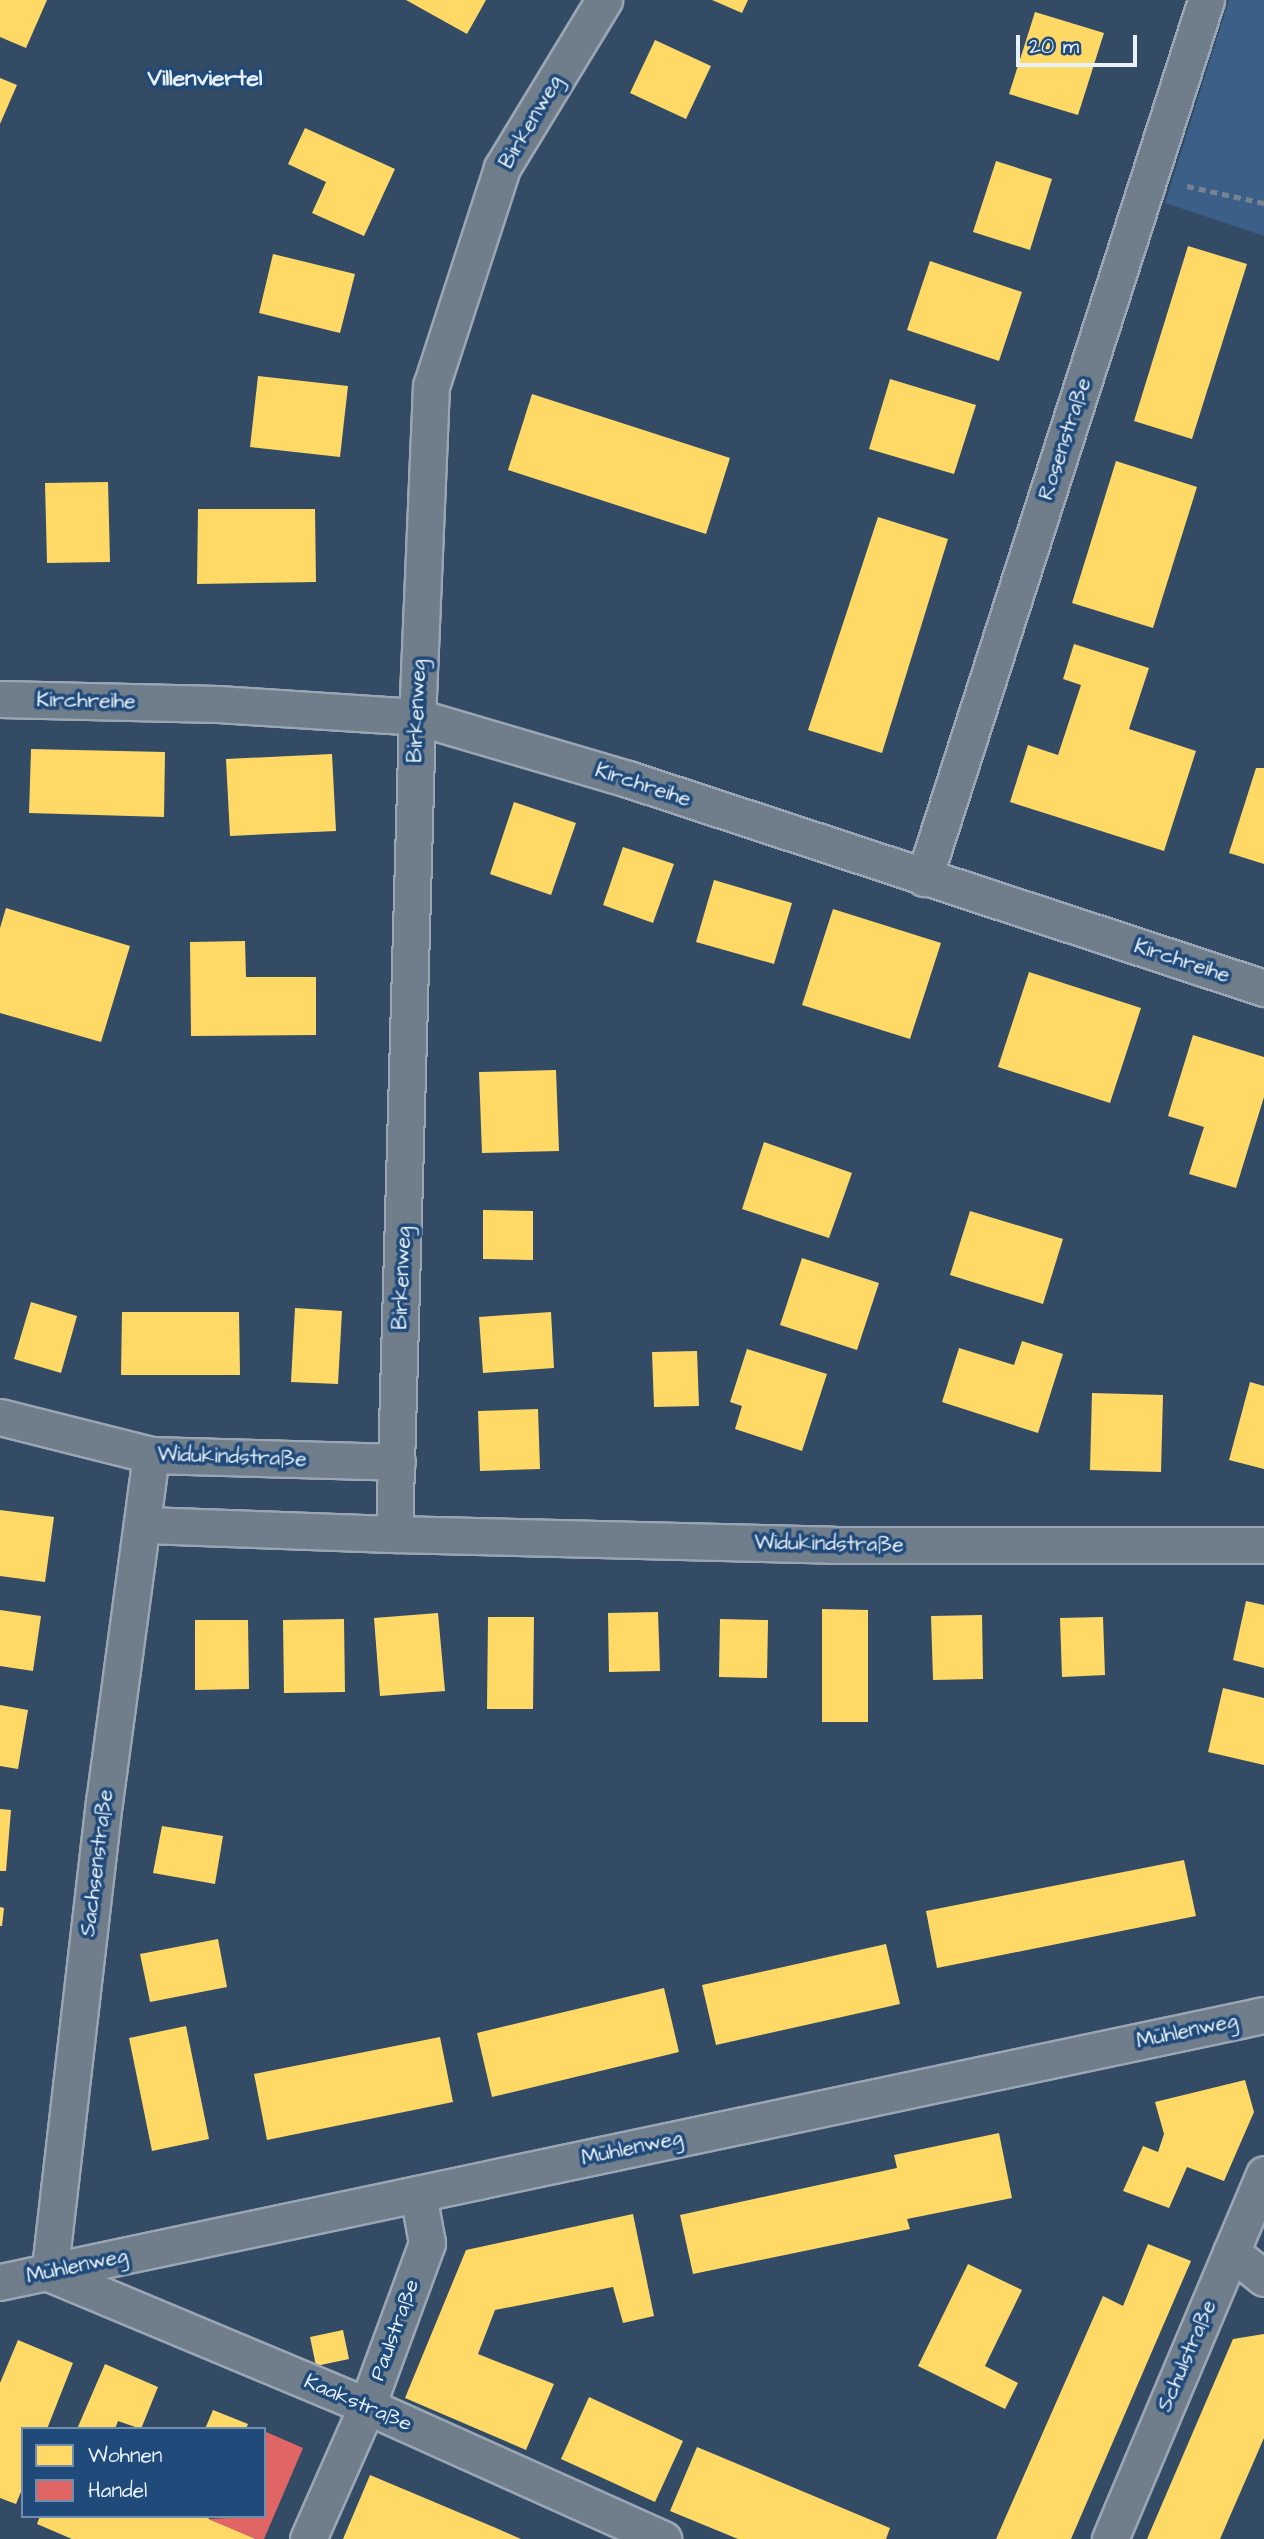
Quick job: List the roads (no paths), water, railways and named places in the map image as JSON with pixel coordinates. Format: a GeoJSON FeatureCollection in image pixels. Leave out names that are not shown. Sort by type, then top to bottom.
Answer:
{"type":"FeatureCollection","features":[{"type":"Feature","properties":{"kind":"street","name":"Birkenweg"},"geometry":{"type":"LineString","coordinates":[[397,1462],[417,717],[432,386],[502,169],[604,0]]}},
{"type":"Feature","properties":{"kind":"street","name":"Rosenstraße"},"geometry":{"type":"LineString","coordinates":[[924,878],[1206,0]]}},
{"type":"Feature","properties":{"kind":"street","name":"Kirchreihe"},"geometry":{"type":"LineString","coordinates":[[0,699],[218,704],[417,717],[628,779],[1264,988]]}},
{"type":"Feature","properties":{"kind":"street","name":"Widukindstraße"},"geometry":{"type":"LineString","coordinates":[[0,1417],[151,1455],[397,1462]]}},
{"type":"Feature","properties":{"kind":"street","name":"Sachsenstraße"},"geometry":{"type":"LineString","coordinates":[[49,2273],[104,1801],[151,1455]]}},
{"type":"Feature","properties":{"kind":"street"},"geometry":{"type":"LineString","coordinates":[[394,1534],[397,1462]]}},
{"type":"Feature","properties":{"kind":"street","name":"Widukindstraße"},"geometry":{"type":"LineString","coordinates":[[143,1525],[834,1545],[1264,1545]]}},
{"type":"Feature","properties":{"kind":"street","name":"Mühlenweg"},"geometry":{"type":"LineString","coordinates":[[0,2282],[1264,2015]]}},
{"type":"Feature","properties":{"kind":"street","name":"Schulstraße"},"geometry":{"type":"LineString","coordinates":[[1110,2539],[1264,2174]]}},
{"type":"Feature","properties":{"kind":"street","name":"Paulstraße"},"geometry":{"type":"LineString","coordinates":[[308,2539],[367,2406],[427,2243],[418,2194]]}},
{"type":"Feature","properties":{"kind":"street"},"geometry":{"type":"LineString","coordinates":[[1231,2252],[1264,2278]]}},
{"type":"Feature","properties":{"kind":"street","name":"Kaakstraße"},"geometry":{"type":"LineString","coordinates":[[49,2273],[367,2406],[663,2539]]}},
{"type":"Feature","properties":{"kind":"district","name":"Villenviertel"},"geometry":{"type":"Point","coordinates":[205,78]}}]}
